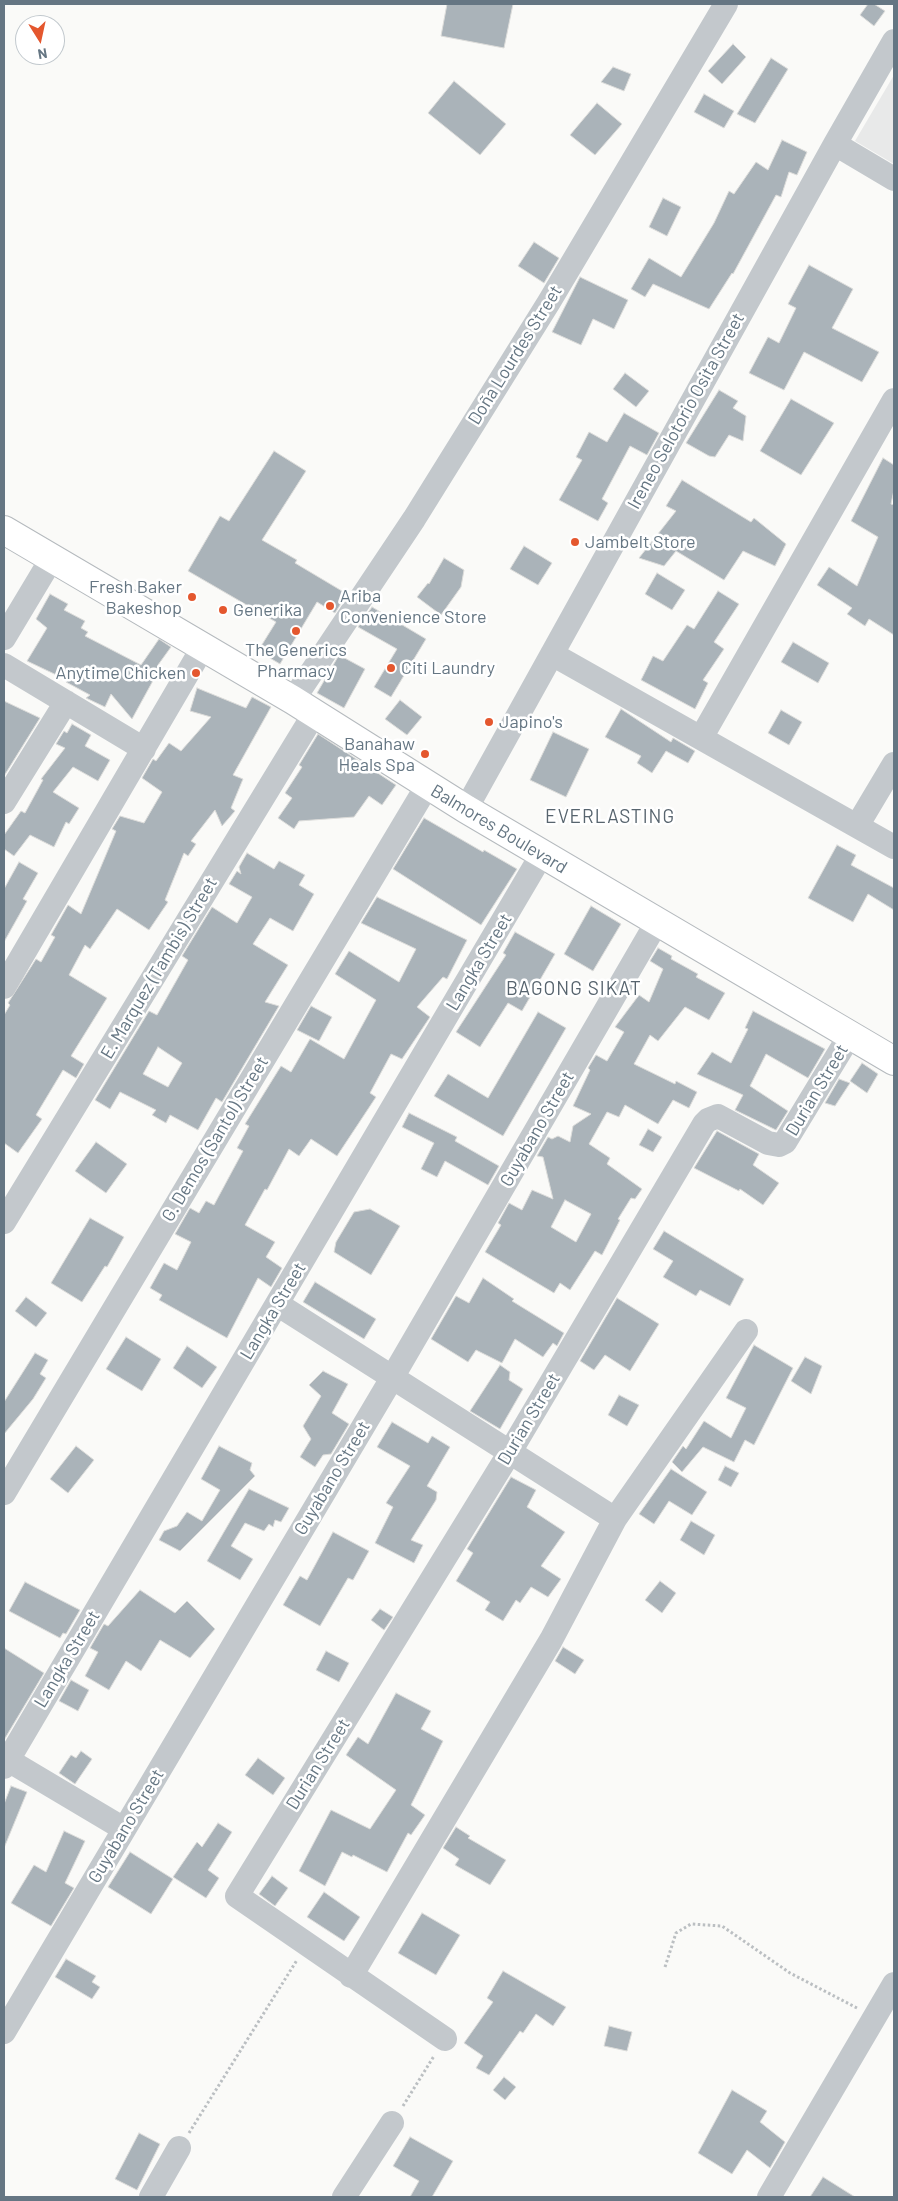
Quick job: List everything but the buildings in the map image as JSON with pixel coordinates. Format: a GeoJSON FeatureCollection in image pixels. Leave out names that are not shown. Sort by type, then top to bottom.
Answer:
{"type":"FeatureCollection","features":[{"type":"Feature","properties":{"kind":"main road","name":"Balmores Boulevard"},"geometry":{"type":"LineString","coordinates":[[4,530],[303,707],[427,786],[850,1036],[894,1060]]}},
{"type":"Feature","properties":{"kind":"street","name":"Doña Lourdes Street"},"geometry":{"type":"LineString","coordinates":[[303,707],[414,519],[502,377],[726,4]]}},
{"type":"Feature","properties":{"kind":"street","name":"Ireneo Selotorio Osita Street"},"geometry":{"type":"LineString","coordinates":[[466,809],[894,41]]}},
{"type":"Feature","properties":{"kind":"street"},"geometry":{"type":"LineString","coordinates":[[835,144],[894,179]]}},
{"type":"Feature","properties":{"kind":"street"},"geometry":{"type":"LineString","coordinates":[[701,738],[894,400]]}},
{"type":"Feature","properties":{"kind":"street"},"geometry":{"type":"LineString","coordinates":[[4,638],[52,558]]}},
{"type":"Feature","properties":{"kind":"street"},"geometry":{"type":"LineString","coordinates":[[4,987],[203,647]]}},
{"type":"Feature","properties":{"kind":"street"},"geometry":{"type":"LineString","coordinates":[[552,654],[894,847]]}},
{"type":"Feature","properties":{"kind":"street"},"geometry":{"type":"LineString","coordinates":[[4,665],[144,749]]}},
{"type":"Feature","properties":{"kind":"street"},"geometry":{"type":"LineString","coordinates":[[4,802],[66,702]]}},
{"type":"Feature","properties":{"kind":"street","name":"E. Marquez (Tambis) Street"},"geometry":{"type":"LineString","coordinates":[[4,1222],[303,707]]}},
{"type":"Feature","properties":{"kind":"street"},"geometry":{"type":"LineString","coordinates":[[857,826],[894,764]]}},
{"type":"Feature","properties":{"kind":"street","name":"G. Demos (Santol) Street"},"geometry":{"type":"LineString","coordinates":[[4,1493],[427,786]]}},
{"type":"Feature","properties":{"kind":"street","name":"Langka Street"},"geometry":{"type":"LineString","coordinates":[[6,1764],[542,854]]}},
{"type":"Feature","properties":{"kind":"street","name":"Guyabano Street"},"geometry":{"type":"LineString","coordinates":[[4,2032],[392,1378],[657,922]]}},
{"type":"Feature","properties":{"kind":"street","name":"Durian Street"},"geometry":{"type":"LineString","coordinates":[[307,1945],[237,1896],[510,1452],[704,1124],[718,1116],[768,1143],[774,1145],[786,1142],[850,1036]]}},
{"type":"Feature","properties":{"kind":"street"},"geometry":{"type":"LineString","coordinates":[[277,1304],[615,1519]]}},
{"type":"Feature","properties":{"kind":"street"},"geometry":{"type":"LineString","coordinates":[[351,1976],[551,1640],[615,1519],[746,1331]]}},
{"type":"Feature","properties":{"kind":"street"},"geometry":{"type":"LineString","coordinates":[[6,1764],[124,1829]]}},
{"type":"Feature","properties":{"kind":"street"},"geometry":{"type":"LineString","coordinates":[[307,1945],[445,2039]]}},
{"type":"Feature","properties":{"kind":"street"},"geometry":{"type":"LineString","coordinates":[[769,2197],[894,1984]]}},
{"type":"Feature","properties":{"kind":"street"},"geometry":{"type":"LineString","coordinates":[[344,2197],[392,2123]]}},
{"type":"Feature","properties":{"kind":"street"},"geometry":{"type":"LineString","coordinates":[[150,2197],[179,2148]]}},
{"type":"Feature","properties":{"kind":"path"},"geometry":{"type":"LineString","coordinates":[[665,1967],[676,1933],[691,1924],[722,1926],[790,1973],[874,2018]]}},
{"type":"Feature","properties":{"kind":"path"},"geometry":{"type":"LineString","coordinates":[[179,2148],[307,1945]]}},
{"type":"Feature","properties":{"kind":"path"},"geometry":{"type":"LineString","coordinates":[[392,2123],[445,2039]]}},
{"type":"Feature","properties":{"kind":"shaded area"},"geometry":{"type":"Polygon","coordinates":[[[894,75],[894,164],[855,141],[894,75]]]}},
{"type":"Feature","properties":{"kind":"place","name":"Jambelt Store"},"geometry":{"type":"Point","coordinates":[575,542]}},
{"type":"Feature","properties":{"kind":"place","name":"Fresh Baker Bakeshop"},"geometry":{"type":"Point","coordinates":[192,597]}},
{"type":"Feature","properties":{"kind":"place","name":"Ariba Convenience Store"},"geometry":{"type":"Point","coordinates":[330,606]}},
{"type":"Feature","properties":{"kind":"place","name":"Generika"},"geometry":{"type":"Point","coordinates":[223,610]}},
{"type":"Feature","properties":{"kind":"place","name":"The Generics Pharmacy"},"geometry":{"type":"Point","coordinates":[296,631]}},
{"type":"Feature","properties":{"kind":"place","name":"Citi Laundry"},"geometry":{"type":"Point","coordinates":[391,668]}},
{"type":"Feature","properties":{"kind":"place","name":"Anytime Chicken"},"geometry":{"type":"Point","coordinates":[196,673]}},
{"type":"Feature","properties":{"kind":"place","name":"Japino's"},"geometry":{"type":"Point","coordinates":[489,722]}},
{"type":"Feature","properties":{"kind":"place","name":"Banahaw Heals Spa"},"geometry":{"type":"Point","coordinates":[425,754]}},
{"type":"Feature","properties":{"kind":"district","name":"EVERLASTING"},"geometry":{"type":"Point","coordinates":[610,817]}},
{"type":"Feature","properties":{"kind":"district","name":"BAGONG SIKAT"},"geometry":{"type":"Point","coordinates":[574,989]}}]}
